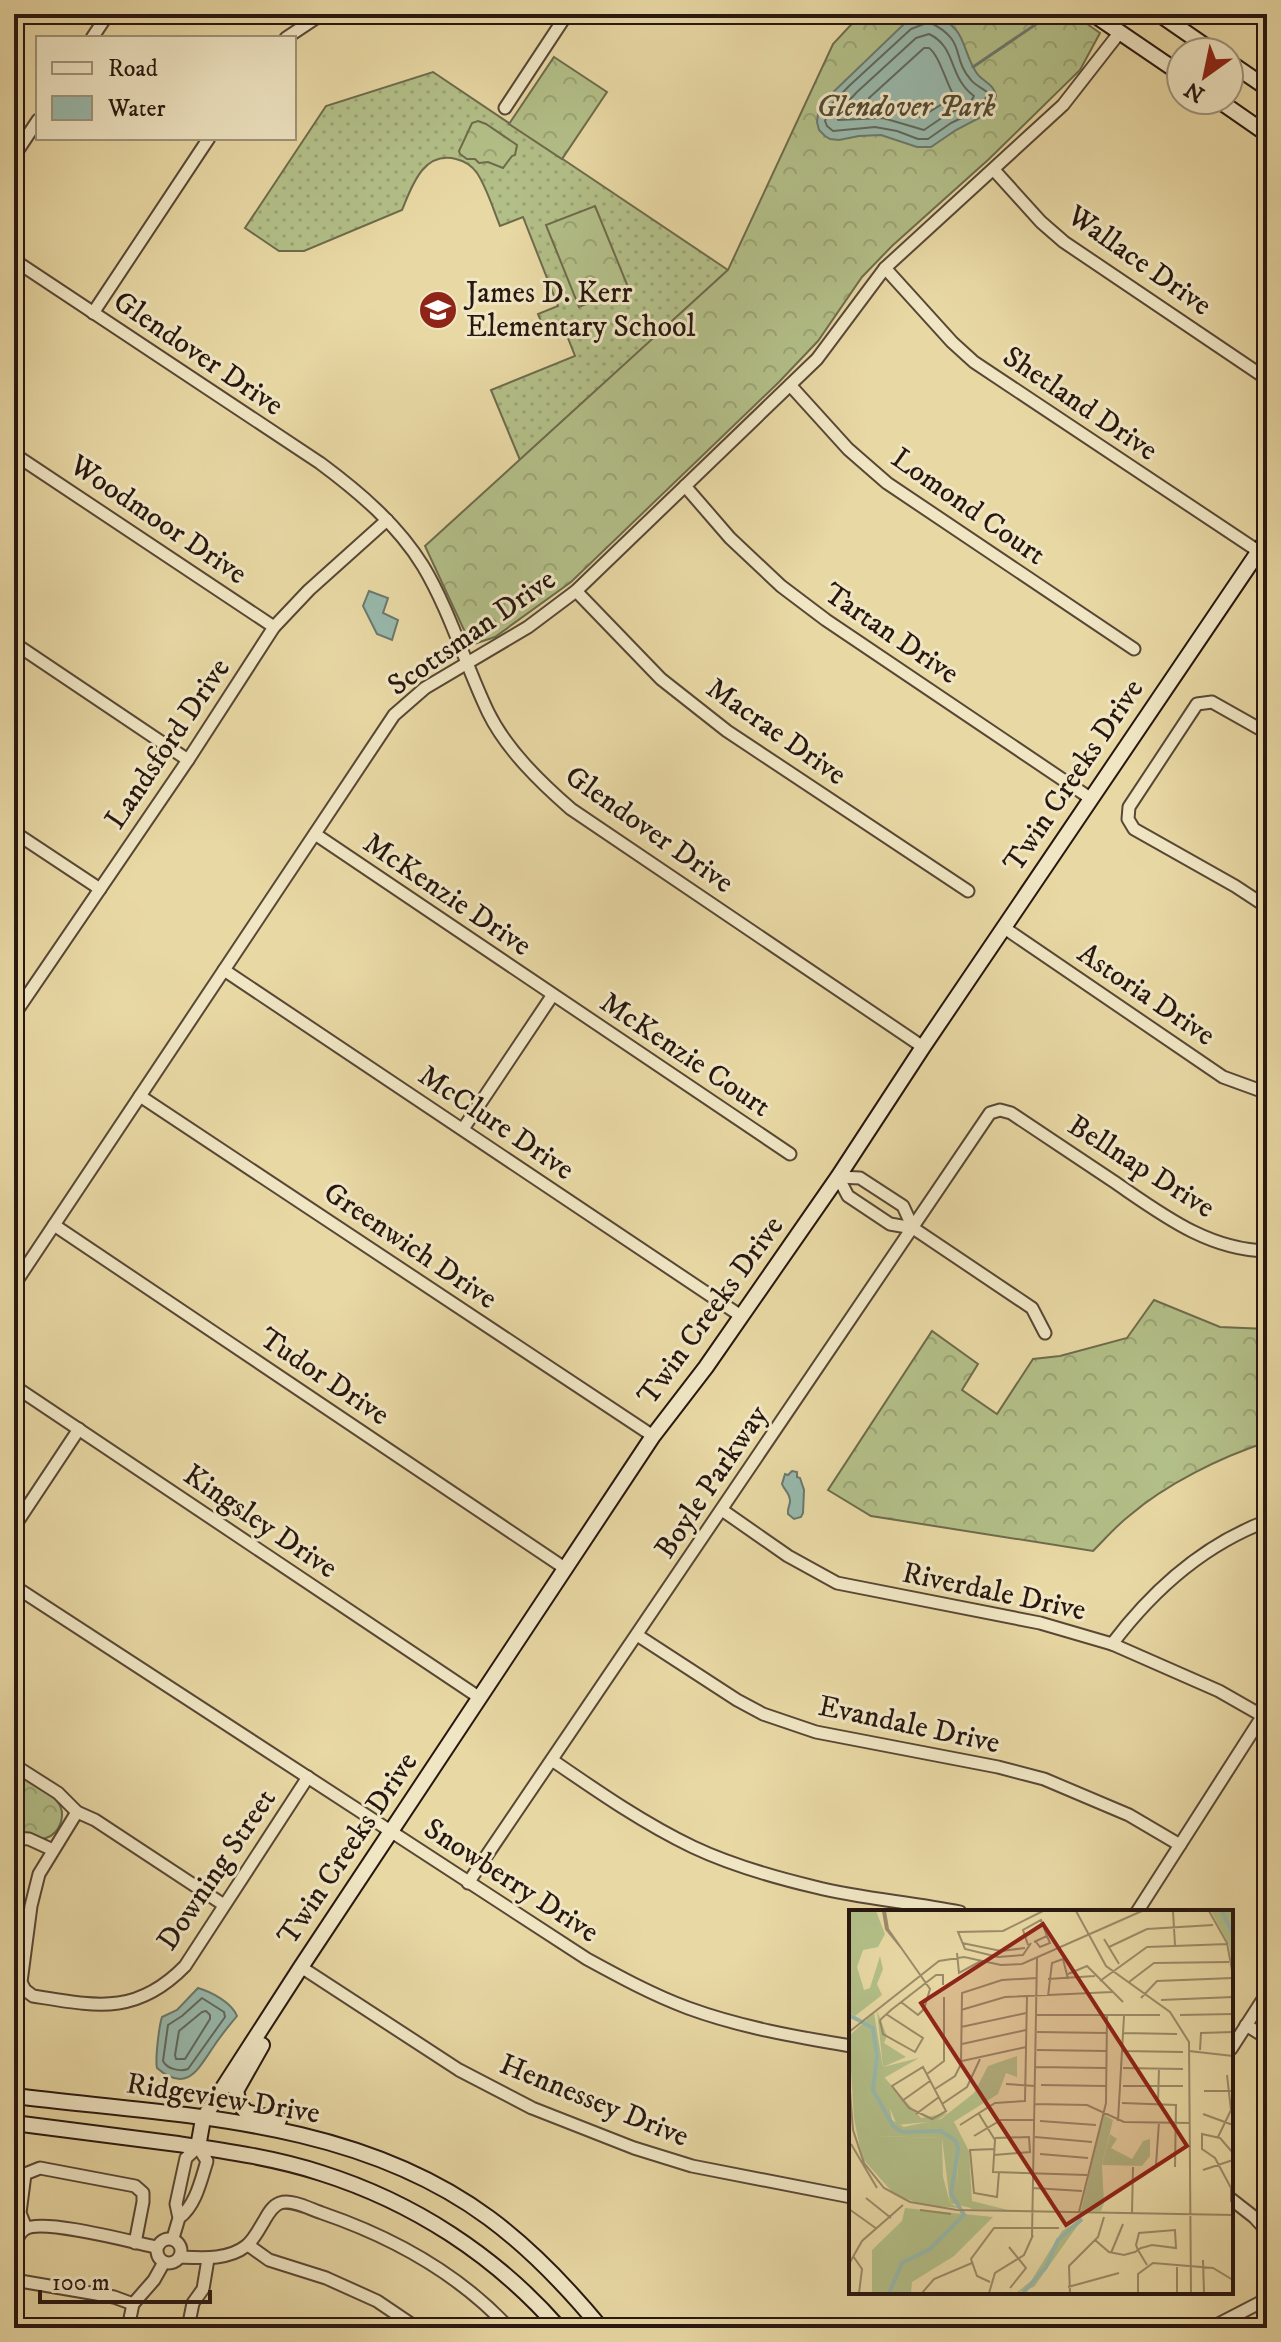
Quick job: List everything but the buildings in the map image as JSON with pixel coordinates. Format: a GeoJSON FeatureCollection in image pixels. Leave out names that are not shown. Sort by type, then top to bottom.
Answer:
{"type":"FeatureCollection","features":[{"type":"Feature","properties":{"kind":"street"},"geometry":{"type":"LineString","coordinates":[[93,36],[108,14]]}},
{"type":"Feature","properties":{"kind":"street"},"geometry":{"type":"LineString","coordinates":[[289,36],[322,14]]}},
{"type":"Feature","properties":{"kind":"street"},"geometry":{"type":"LineString","coordinates":[[505,108],[567,14]]}},
{"type":"Feature","properties":{"kind":"street"},"geometry":{"type":"LineString","coordinates":[[1093,14],[1165,63]]}},
{"type":"Feature","properties":{"kind":"street"},"geometry":{"type":"LineString","coordinates":[[1159,14],[1191,36]]}},
{"type":"Feature","properties":{"kind":"street","name":"Scottsman Drive"},"geometry":{"type":"LineString","coordinates":[[14,1285],[394,715],[425,688],[528,627],[576,591],[828,346],[885,268],[1063,105],[1120,32]]}},
{"type":"Feature","properties":{"kind":"street"},"geometry":{"type":"LineString","coordinates":[[1245,73],[1267,88]]}},
{"type":"Feature","properties":{"kind":"street"},"geometry":{"type":"LineString","coordinates":[[1241,116],[1267,134]]}},
{"type":"Feature","properties":{"kind":"street"},"geometry":{"type":"LineString","coordinates":[[14,156],[36,123]]}},
{"type":"Feature","properties":{"kind":"street"},"geometry":{"type":"LineString","coordinates":[[93,313],[208,140]]}},
{"type":"Feature","properties":{"kind":"street","name":"Wallace Drive"},"geometry":{"type":"LineString","coordinates":[[994,170],[1041,222],[1064,242],[1267,379]]}},
{"type":"Feature","properties":{"kind":"street","name":"Glendover Drive"},"geometry":{"type":"LineString","coordinates":[[14,260],[320,463],[352,487],[387,520],[425,569],[489,714],[508,743],[544,785],[571,809],[923,1047]]}},
{"type":"Feature","properties":{"kind":"street","name":"Shetland Drive"},"geometry":{"type":"LineString","coordinates":[[885,268],[974,362],[1264,549]]}},
{"type":"Feature","properties":{"kind":"street","name":"Lomond Court"},"geometry":{"type":"LineString","coordinates":[[790,385],[848,449],[887,483],[1134,649]]}},
{"type":"Feature","properties":{"kind":"street","name":"Woodmoor Drive"},"geometry":{"type":"LineString","coordinates":[[14,454],[274,627]]}},
{"type":"Feature","properties":{"kind":"street","name":"Tartan Drive"},"geometry":{"type":"LineString","coordinates":[[685,486],[730,538],[781,586],[826,620],[1090,798]]}},
{"type":"Feature","properties":{"kind":"street","name":"Landsford Drive"},"geometry":{"type":"LineString","coordinates":[[15,1013],[188,760],[274,627],[309,590],[387,520]]}},
{"type":"Feature","properties":{"kind":"street","name":"Twin Creeks Drive"},"geometry":{"type":"LineString","coordinates":[[203,2119],[653,1436],[838,1177],[1090,798],[1264,549]]}},
{"type":"Feature","properties":{"kind":"street","name":"Macrae Drive"},"geometry":{"type":"LineString","coordinates":[[576,591],[661,679],[695,707],[968,891]]}},
{"type":"Feature","properties":{"kind":"street"},"geometry":{"type":"LineString","coordinates":[[14,643],[188,760]]}},
{"type":"Feature","properties":{"kind":"street"},"geometry":{"type":"LineString","coordinates":[[1267,733],[1212,702],[1197,704],[1129,807],[1128,819],[1134,829],[1267,907]]}},
{"type":"Feature","properties":{"kind":"street"},"geometry":{"type":"LineString","coordinates":[[14,832],[100,889]]}},
{"type":"Feature","properties":{"kind":"street","name":"McKenzie Drive"},"geometry":{"type":"LineString","coordinates":[[315,834],[552,996]]}},
{"type":"Feature","properties":{"kind":"street","name":"Astoria Drive"},"geometry":{"type":"LineString","coordinates":[[1003,927],[1223,1077],[1267,1093]]}},
{"type":"Feature","properties":{"kind":"street","name":"McClure Drive"},"geometry":{"type":"LineString","coordinates":[[224,970],[741,1316]]}},
{"type":"Feature","properties":{"kind":"street"},"geometry":{"type":"LineString","coordinates":[[463,1129],[552,996]]}},
{"type":"Feature","properties":{"kind":"street","name":"McKenzie Court"},"geometry":{"type":"LineString","coordinates":[[552,996],[790,1154]]}},
{"type":"Feature","properties":{"kind":"street","name":"Greenwich Drive"},"geometry":{"type":"LineString","coordinates":[[140,1096],[653,1436]]}},
{"type":"Feature","properties":{"kind":"street","name":"Boyle Parkway"},"geometry":{"type":"LineString","coordinates":[[468,1883],[985,1120],[996,1110]]}},
{"type":"Feature","properties":{"kind":"street","name":"Bellnap Drive"},"geometry":{"type":"LineString","coordinates":[[996,1110],[1011,1113],[1178,1225],[1221,1244],[1267,1251]]}},
{"type":"Feature","properties":{"kind":"street"},"geometry":{"type":"LineString","coordinates":[[838,1177],[848,1196],[890,1224],[913,1228],[1032,1308],[1045,1333]]}},
{"type":"Feature","properties":{"kind":"street"},"geometry":{"type":"LineString","coordinates":[[838,1177],[860,1178],[903,1206],[913,1228]]}},
{"type":"Feature","properties":{"kind":"street","name":"Tudor Drive"},"geometry":{"type":"LineString","coordinates":[[54,1225],[566,1569]]}},
{"type":"Feature","properties":{"kind":"street","name":"Kingsley Drive"},"geometry":{"type":"LineString","coordinates":[[14,1386],[480,1698]]}},
{"type":"Feature","properties":{"kind":"street"},"geometry":{"type":"LineString","coordinates":[[14,1527],[79,1429]]}},
{"type":"Feature","properties":{"kind":"street","name":"Riverdale Drive"},"geometry":{"type":"LineString","coordinates":[[722,1510],[788,1556],[837,1583],[1040,1623],[1112,1644],[1264,1712]]}},
{"type":"Feature","properties":{"kind":"street"},"geometry":{"type":"LineString","coordinates":[[1112,1644],[1148,1600],[1187,1566],[1220,1544],[1267,1521]]}},
{"type":"Feature","properties":{"kind":"street","name":"Snowberry Drive"},"geometry":{"type":"LineString","coordinates":[[14,1586],[587,1959],[687,2008],[745,2025],[849,2046]]}},
{"type":"Feature","properties":{"kind":"street","name":"Evandale Drive"},"geometry":{"type":"LineString","coordinates":[[637,1635],[763,1714],[816,1732],[998,1767],[1044,1779],[1129,1815],[1180,1845]]}},
{"type":"Feature","properties":{"kind":"street"},"geometry":{"type":"LineString","coordinates":[[1138,1910],[1264,1712]]}},
{"type":"Feature","properties":{"kind":"street"},"geometry":{"type":"LineString","coordinates":[[552,1760],[657,1828],[733,1864],[817,1888],[948,1910]]}},
{"type":"Feature","properties":{"kind":"street"},"geometry":{"type":"LineString","coordinates":[[14,1765],[58,1793],[77,1812],[95,1820],[224,1905]]}},
{"type":"Feature","properties":{"kind":"street","name":"Downing Street"},"geometry":{"type":"LineString","coordinates":[[53,1850],[39,1874],[34,1891],[21,1982],[25,1990],[33,1996],[91,2004],[120,2004],[138,1999],[169,1982],[185,1966],[308,1777]]}},
{"type":"Feature","properties":{"kind":"street"},"geometry":{"type":"LineString","coordinates":[[14,1838],[29,1839],[53,1850],[77,1812]]}},
{"type":"Feature","properties":{"kind":"street"},"geometry":{"type":"LineString","coordinates":[[298,1971],[287,2002],[237,2086],[235,2093],[239,2103],[251,2114],[321,2129],[364,2144],[411,2173]]}},
{"type":"Feature","properties":{"kind":"street","name":"Hennessey Drive"},"geometry":{"type":"LineString","coordinates":[[298,1971],[459,2070],[532,2108],[634,2148],[692,2166],[849,2197]]}},
{"type":"Feature","properties":{"kind":"street"},"geometry":{"type":"LineString","coordinates":[[1233,2046],[1267,1993]]}},
{"type":"Feature","properties":{"kind":"street"},"geometry":{"type":"LineString","coordinates":[[1246,2025],[1267,2038]]}},
{"type":"Feature","properties":{"kind":"street","name":"Ridgeview Drive"},"geometry":{"type":"LineString","coordinates":[[14,2096],[263,2126],[320,2139],[374,2157],[467,2203],[513,2237],[560,2281],[601,2328]]}},
{"type":"Feature","properties":{"kind":"street"},"geometry":{"type":"LineString","coordinates":[[173,2238],[179,2218],[176,2204],[186,2158],[198,2147],[203,2119]]}},
{"type":"Feature","properties":{"kind":"street","name":"Ridgeview Drive"},"geometry":{"type":"LineString","coordinates":[[14,2123],[267,2158],[345,2181],[395,2202],[481,2255],[520,2287],[559,2328]]}},
{"type":"Feature","properties":{"kind":"street"},"geometry":{"type":"LineString","coordinates":[[179,2218],[187,2212],[207,2161],[198,2147]]}},
{"type":"Feature","properties":{"kind":"street"},"geometry":{"type":"LineString","coordinates":[[26,2228],[20,2213],[25,2174],[40,2168],[135,2186],[143,2193],[143,2202],[135,2243]]}},
{"type":"Feature","properties":{"kind":"street"},"geometry":{"type":"LineString","coordinates":[[1233,2201],[1267,2231]]}},
{"type":"Feature","properties":{"kind":"street"},"geometry":{"type":"LineString","coordinates":[[163,2264],[173,2263],[181,2257],[208,2259],[232,2254],[248,2245],[271,2209],[281,2202],[294,2203],[356,2226],[433,2265],[480,2299],[509,2328]]}},
{"type":"Feature","properties":{"kind":"street"},"geometry":{"type":"LineString","coordinates":[[14,2264],[17,2237],[26,2228],[45,2225],[156,2247]]}},
{"type":"Feature","properties":{"kind":"street"},"geometry":{"type":"LineString","coordinates":[[156,2247],[173,2238]]}},
{"type":"Feature","properties":{"kind":"street"},"geometry":{"type":"LineString","coordinates":[[173,2238],[183,2247],[181,2257]]}},
{"type":"Feature","properties":{"kind":"street"},"geometry":{"type":"LineString","coordinates":[[248,2245],[269,2260],[326,2278],[377,2301],[417,2328]]}},
{"type":"Feature","properties":{"kind":"street"},"geometry":{"type":"LineString","coordinates":[[156,2247],[163,2264]]}},
{"type":"Feature","properties":{"kind":"street"},"geometry":{"type":"LineString","coordinates":[[188,2328],[193,2303],[203,2289],[208,2259]]}},
{"type":"Feature","properties":{"kind":"street"},"geometry":{"type":"LineString","coordinates":[[128,2328],[133,2304],[163,2264]]}},
{"type":"Feature","properties":{"kind":"street"},"geometry":{"type":"LineString","coordinates":[[14,2280],[114,2297],[133,2304]]}},
{"type":"Feature","properties":{"kind":"street"},"geometry":{"type":"LineString","coordinates":[[1211,2328],[1267,2299]]}},
{"type":"Feature","properties":{"kind":"green space","name":"Glendover Park"},"geometry":{"type":"Polygon","coordinates":[[[861,14],[1073,14],[1100,33],[1080,70],[862,277],[818,341],[779,382],[571,582],[495,637],[471,645],[425,546],[728,270],[833,44],[861,14]]]}},
{"type":"Feature","properties":{"kind":"green space"},"geometry":{"type":"Polygon","coordinates":[[[554,57],[607,92],[562,159],[509,124],[554,57]]]}},
{"type":"Feature","properties":{"kind":"green space"},"geometry":{"type":"Polygon","coordinates":[[[433,72],[728,270],[520,460],[491,390],[575,356],[562,323],[544,329],[538,314],[558,306],[523,217],[500,226],[484,185],[471,166],[456,159],[435,160],[420,172],[402,210],[304,251],[279,251],[245,228],[326,106],[433,72]]]}},
{"type":"Feature","properties":{"kind":"green space"},"geometry":{"type":"Polygon","coordinates":[[[478,121],[517,145],[515,155],[503,168],[488,162],[479,163],[460,154],[472,123],[478,121]]]}},
{"type":"Feature","properties":{"kind":"green space"},"geometry":{"type":"Polygon","coordinates":[[[595,206],[628,287],[579,307],[546,225],[595,206]]]}},
{"type":"Feature","properties":{"kind":"green space"},"geometry":{"type":"Polygon","coordinates":[[[1154,1300],[1220,1327],[1267,1329],[1267,1442],[1231,1455],[1177,1482],[1124,1520],[1093,1551],[871,1516],[828,1490],[932,1331],[978,1364],[962,1390],[997,1414],[1033,1359],[1060,1356],[1127,1338],[1154,1300]]]}},
{"type":"Feature","properties":{"kind":"green space"},"geometry":{"type":"Polygon","coordinates":[[[14,1772],[48,1793],[60,1806],[62,1817],[59,1827],[46,1838],[14,1834],[14,1772]]]}},
{"type":"Feature","properties":{"kind":"water"},"geometry":{"type":"Polygon","coordinates":[[[933,16],[944,20],[958,32],[976,72],[995,92],[991,106],[981,117],[931,147],[917,147],[881,135],[839,140],[825,136],[817,122],[827,98],[905,23],[933,16]]]}},
{"type":"Feature","properties":{"kind":"water"},"geometry":{"type":"Polygon","coordinates":[[[369,591],[388,598],[383,613],[398,620],[392,640],[377,634],[363,606],[369,591]]]}},
{"type":"Feature","properties":{"kind":"water"},"geometry":{"type":"Polygon","coordinates":[[[797,1472],[804,1490],[803,1513],[794,1519],[788,1514],[790,1498],[782,1484],[785,1474],[797,1472]]]}},
{"type":"Feature","properties":{"kind":"water"},"geometry":{"type":"Polygon","coordinates":[[[198,1988],[221,1999],[237,2016],[197,2070],[184,2079],[176,2079],[157,2068],[161,2021],[162,2017],[177,2010],[198,1988]]]}},
{"type":"Feature","properties":{"kind":"waterway"},"geometry":{"type":"LineString","coordinates":[[973,67],[1051,14]]}},
{"type":"Feature","properties":{"kind":"place","name":"James D. Kerr Elementary School"},"geometry":{"type":"Point","coordinates":[438,310]}}]}
